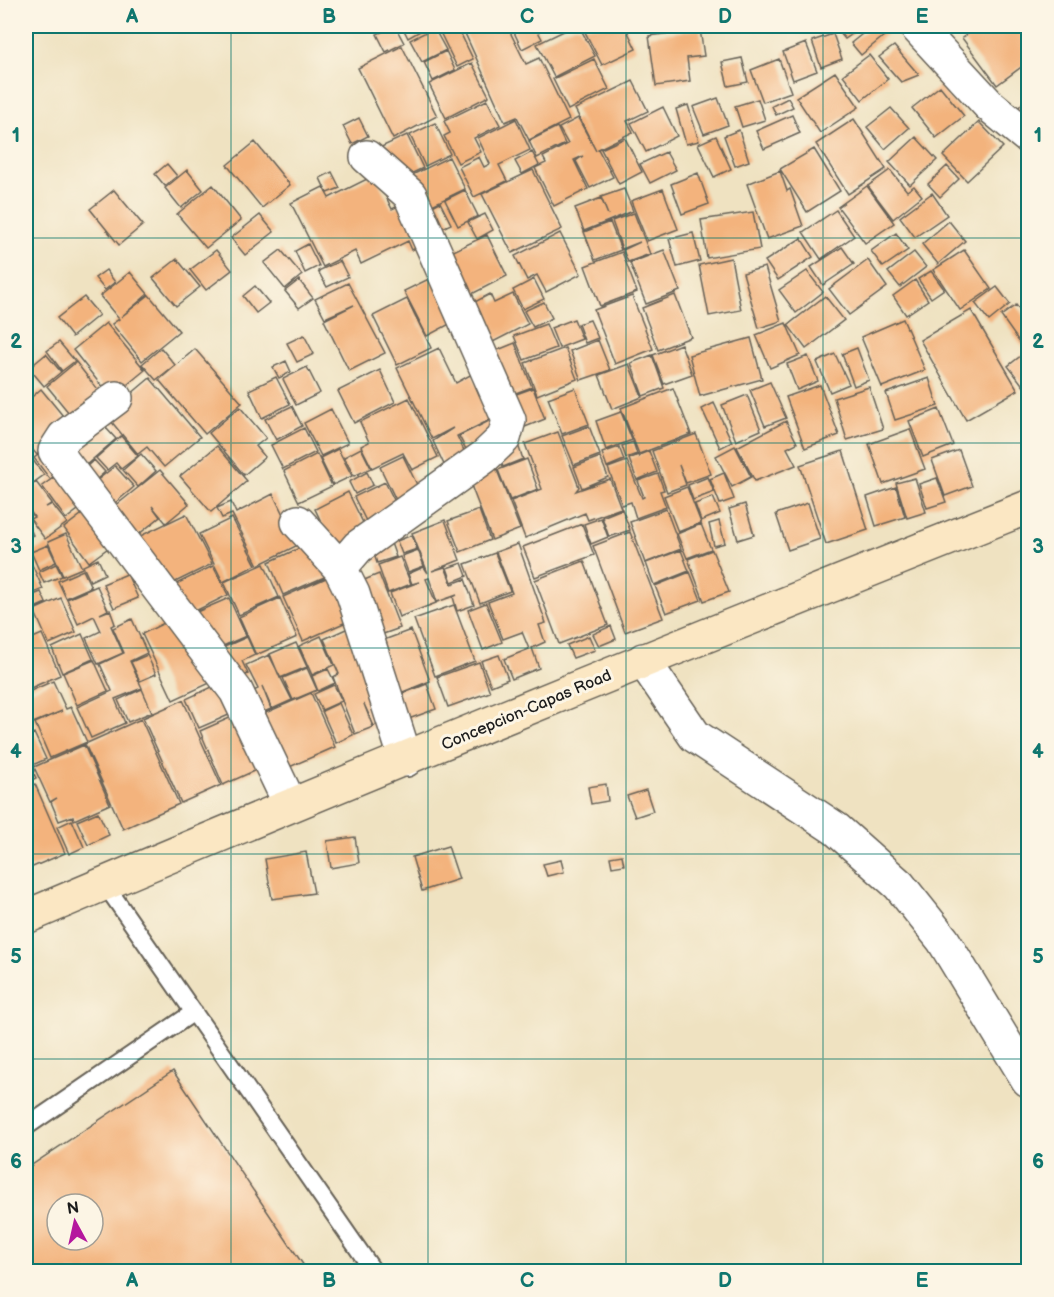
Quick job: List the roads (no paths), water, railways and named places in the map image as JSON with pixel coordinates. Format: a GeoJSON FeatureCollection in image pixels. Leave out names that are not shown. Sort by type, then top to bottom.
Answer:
{"type":"FeatureCollection","features":[{"type":"Feature","properties":{"kind":"main road","name":"Concepcion-Capas Road"},"geometry":{"type":"LineString","coordinates":[[26,916],[290,804],[406,760],[643,660],[1029,507]]}},
{"type":"Feature","properties":{"kind":"street"},"geometry":{"type":"LineString","coordinates":[[916,26],[989,105],[1029,137]]}},
{"type":"Feature","properties":{"kind":"street"},"geometry":{"type":"LineString","coordinates":[[340,568],[358,547],[484,457],[504,438],[509,420],[410,195],[367,157]]}},
{"type":"Feature","properties":{"kind":"street"},"geometry":{"type":"LineString","coordinates":[[116,398],[64,437],[55,451],[236,691],[290,804]]}},
{"type":"Feature","properties":{"kind":"street"},"geometry":{"type":"LineString","coordinates":[[298,522],[340,568],[353,594],[406,760]]}},
{"type":"Feature","properties":{"kind":"street"},"geometry":{"type":"LineString","coordinates":[[643,660],[695,736],[836,830],[899,885],[943,940],[1029,1080]]}},
{"type":"Feature","properties":{"kind":"lane"},"geometry":{"type":"LineString","coordinates":[[104,883],[374,1272]]}},
{"type":"Feature","properties":{"kind":"lane"},"geometry":{"type":"LineString","coordinates":[[26,1127],[194,1012]]}}]}
